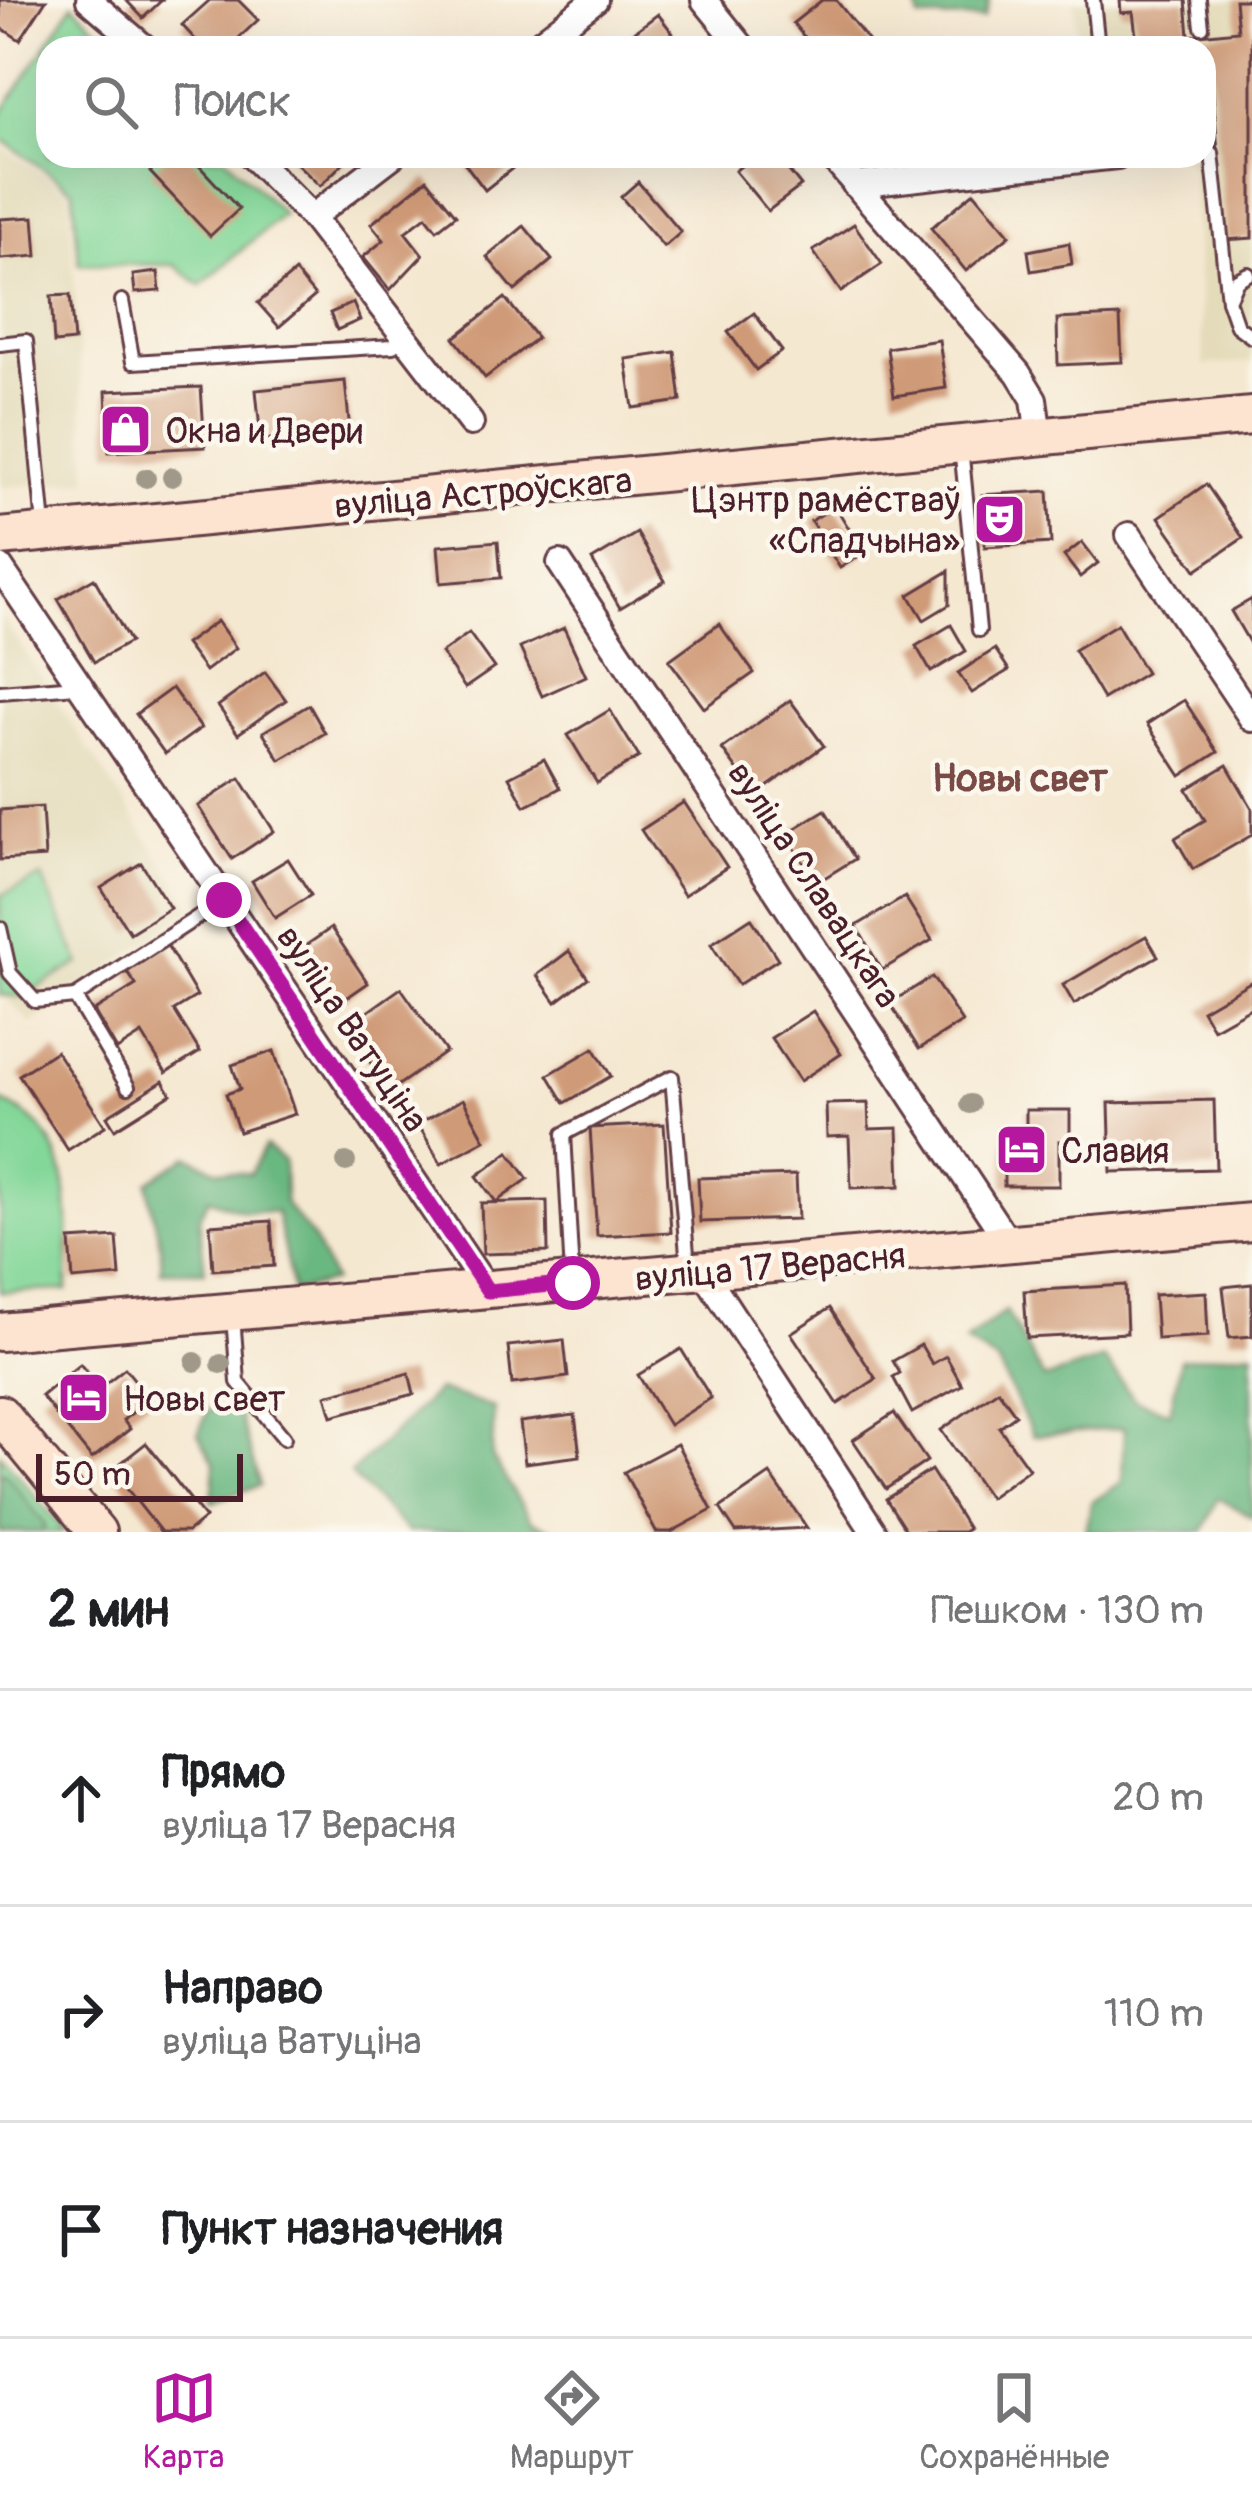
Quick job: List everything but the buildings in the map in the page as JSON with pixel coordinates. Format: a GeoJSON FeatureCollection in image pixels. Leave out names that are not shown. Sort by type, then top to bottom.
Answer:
{"type":"FeatureCollection","features":[{"type":"Feature","properties":{"kind":"main road","name":"вуліца Астроўскага"},"geometry":{"type":"LineString","coordinates":[[0,537],[1252,416]]}},
{"type":"Feature","properties":{"kind":"main road","name":"вуліца 17 Верасня"},"geometry":{"type":"LineString","coordinates":[[0,1332],[1252,1222]]}},
{"type":"Feature","properties":{"kind":"main road"},"geometry":{"type":"LineString","coordinates":[[0,1414],[97,1532]]}},
{"type":"Feature","properties":{"kind":"street"},"geometry":{"type":"LineString","coordinates":[[89,0],[131,36]]}},
{"type":"Feature","properties":{"kind":"street"},"geometry":{"type":"LineString","coordinates":[[548,36],[595,0]]}},
{"type":"Feature","properties":{"kind":"street"},"geometry":{"type":"LineString","coordinates":[[704,0],[733,36]]}},
{"type":"Feature","properties":{"kind":"street"},"geometry":{"type":"LineString","coordinates":[[265,168],[313,218],[471,423]]}},
{"type":"Feature","properties":{"kind":"street"},"geometry":{"type":"LineString","coordinates":[[313,218],[377,168]]}},
{"type":"Feature","properties":{"kind":"street"},"geometry":{"type":"LineString","coordinates":[[841,168],[1018,373],[1034,399],[1039,437]]}},
{"type":"Feature","properties":{"kind":"street"},"geometry":{"type":"LineString","coordinates":[[855,185],[1007,168]]}},
{"type":"Feature","properties":{"kind":"street"},"geometry":{"type":"LineString","coordinates":[[1130,535],[1252,719]]}},
{"type":"Feature","properties":{"kind":"street","name":"вуліца Славацкага"},"geometry":{"type":"LineString","coordinates":[[560,563],[1010,1245]]}},
{"type":"Feature","properties":{"kind":"street","name":"вуліца Ватуціна"},"geometry":{"type":"LineString","coordinates":[[0,567],[488,1291]]}},
{"type":"Feature","properties":{"kind":"street"},"geometry":{"type":"LineString","coordinates":[[696,1273],[874,1532]]}},
{"type":"Feature","properties":{"kind":"lane"},"geometry":{"type":"LineString","coordinates":[[1093,0],[1097,36]]}},
{"type":"Feature","properties":{"kind":"lane"},"geometry":{"type":"LineString","coordinates":[[1199,0],[1202,27]]}},
{"type":"Feature","properties":{"kind":"lane"},"geometry":{"type":"LineString","coordinates":[[1214,168],[1228,300],[1238,326],[1252,337]]}},
{"type":"Feature","properties":{"kind":"lane"},"geometry":{"type":"LineString","coordinates":[[1228,300],[1237,280],[1249,274]]}},
{"type":"Feature","properties":{"kind":"lane"},"geometry":{"type":"LineString","coordinates":[[122,301],[134,362],[393,346],[404,336]]}},
{"type":"Feature","properties":{"kind":"lane"},"geometry":{"type":"LineString","coordinates":[[0,344],[26,341],[44,533]]}},
{"type":"Feature","properties":{"kind":"lane"},"geometry":{"type":"LineString","coordinates":[[961,446],[979,630]]}},
{"type":"Feature","properties":{"kind":"lane"},"geometry":{"type":"LineString","coordinates":[[0,692],[79,686]]}},
{"type":"Feature","properties":{"kind":"lane"},"geometry":{"type":"LineString","coordinates":[[0,928],[10,973],[35,1000],[75,998],[224,900]]}},
{"type":"Feature","properties":{"kind":"lane"},"geometry":{"type":"LineString","coordinates":[[75,998],[128,1088]]}},
{"type":"Feature","properties":{"kind":"lane"},"geometry":{"type":"LineString","coordinates":[[573,1283],[564,1134],[672,1077],[696,1273]]}},
{"type":"Feature","properties":{"kind":"lane"},"geometry":{"type":"LineString","coordinates":[[232,1309],[238,1382],[284,1438]]}},
{"type":"Feature","properties":{"kind":"shaded area"},"geometry":{"type":"Polygon","coordinates":[[[1074,0],[1252,0],[1252,362],[1204,365],[1191,168],[1216,168],[1216,36],[1077,36],[1074,0]]]}},
{"type":"Feature","properties":{"kind":"shaded area"},"geometry":{"type":"Polygon","coordinates":[[[0,146],[68,192],[88,480],[0,487],[0,146]]]}},
{"type":"Feature","properties":{"kind":"shaded area"},"geometry":{"type":"Polygon","coordinates":[[[0,615],[193,908],[31,1024],[0,991],[0,615]]]}},
{"type":"Feature","properties":{"kind":"green space"},"geometry":{"type":"Polygon","coordinates":[[[915,0],[990,0],[984,18],[920,19],[915,0]]]}},
{"type":"Feature","properties":{"kind":"green space"},"geometry":{"type":"Polygon","coordinates":[[[73,4],[105,36],[52,36],[73,4]]]}},
{"type":"Feature","properties":{"kind":"green space"},"geometry":{"type":"Polygon","coordinates":[[[36,61],[36,164],[0,138],[0,116],[36,61]]]}},
{"type":"Feature","properties":{"kind":"green space"},"geometry":{"type":"Polygon","coordinates":[[[42,168],[237,168],[283,214],[201,285],[174,265],[79,264],[73,190],[42,168]]]}},
{"type":"Feature","properties":{"kind":"green space"},"geometry":{"type":"Polygon","coordinates":[[[42,877],[80,963],[22,997],[0,995],[0,896],[42,877]]]}},
{"type":"Feature","properties":{"kind":"green space"},"geometry":{"type":"Polygon","coordinates":[[[0,1101],[26,1115],[45,1133],[57,1156],[67,1207],[67,1290],[0,1292],[0,1101]]]}},
{"type":"Feature","properties":{"kind":"green space"},"geometry":{"type":"Polygon","coordinates":[[[265,1146],[284,1161],[285,1203],[314,1240],[333,1281],[293,1292],[276,1212],[243,1211],[209,1198],[199,1217],[205,1271],[161,1271],[148,1182],[188,1156],[217,1170],[250,1174],[265,1146]]]}},
{"type":"Feature","properties":{"kind":"green space"},"geometry":{"type":"Polygon","coordinates":[[[1006,1311],[1044,1379],[1104,1359],[1135,1400],[1170,1412],[1181,1359],[1252,1351],[1252,1517],[1218,1498],[1203,1532],[1086,1532],[1091,1503],[1122,1482],[1124,1428],[1033,1436],[997,1362],[965,1342],[1006,1311]]]}},
{"type":"Feature","properties":{"kind":"green space"},"geometry":{"type":"Polygon","coordinates":[[[438,1390],[494,1408],[492,1457],[531,1521],[558,1532],[407,1532],[350,1474],[438,1390]]]}},
{"type":"Feature","properties":{"kind":"green space"},"geometry":{"type":"Polygon","coordinates":[[[237,1409],[260,1485],[212,1502],[215,1464],[198,1434],[208,1410],[237,1409]]]}},
{"type":"Feature","properties":{"kind":"green space"},"geometry":{"type":"Polygon","coordinates":[[[0,1454],[65,1532],[0,1532],[0,1454]]]}},
{"type":"Feature","properties":{"kind":"green space"},"geometry":{"type":"Polygon","coordinates":[[[5,1472],[46,1525],[41,1532],[0,1532],[0,1474],[5,1472]]]}},
{"type":"Feature","properties":{"kind":"place","name":"Окна и Двери"},"geometry":{"type":"Point","coordinates":[126,430]}},
{"type":"Feature","properties":{"kind":"place","name":"Цэнтр рамёстваў «Спадчына»"},"geometry":{"type":"Point","coordinates":[999,520]}},
{"type":"Feature","properties":{"kind":"place","name":"Славия"},"geometry":{"type":"Point","coordinates":[1022,1150]}},
{"type":"Feature","properties":{"kind":"place","name":"Новы свет"},"geometry":{"type":"Point","coordinates":[84,1398]}},
{"type":"Feature","properties":{"kind":"district","name":"Новы свет"},"geometry":{"type":"Point","coordinates":[1020,777]}},
{"type":"Feature","properties":{"kind":"route"},"geometry":{"type":"LineString","coordinates":[[224,900],[488,1291],[573,1283]]}}]}
